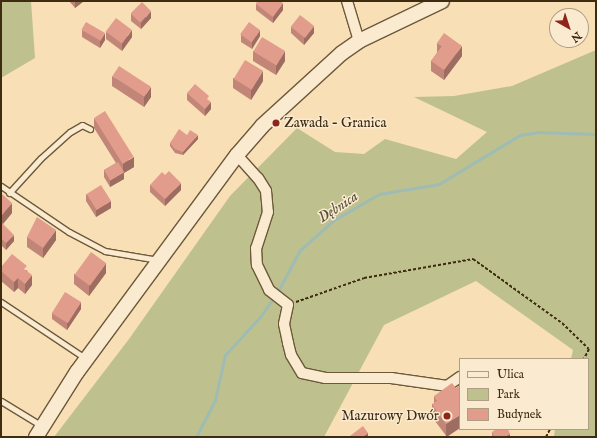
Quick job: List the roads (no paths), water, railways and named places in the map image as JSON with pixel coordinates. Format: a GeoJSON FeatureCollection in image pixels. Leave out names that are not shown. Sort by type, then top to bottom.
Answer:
{"type":"FeatureCollection","features":[{"type":"Feature","properties":{"kind":"street"},"geometry":{"type":"LineString","coordinates":[[347,1],[359,41]]}},
{"type":"Feature","properties":{"kind":"street"},"geometry":{"type":"LineString","coordinates":[[40,432],[87,360],[237,154],[283,105],[342,53],[359,41],[442,1]]}},
{"type":"Feature","properties":{"kind":"street"},"geometry":{"type":"LineString","coordinates":[[237,154],[266,191],[268,212],[256,248],[257,265],[269,290],[288,305],[284,324],[290,355],[302,373],[325,378],[391,378],[447,386],[459,378]]}},
{"type":"Feature","properties":{"kind":"lane"},"geometry":{"type":"LineString","coordinates":[[9,193],[41,158],[70,132],[82,125],[90,129]]}},
{"type":"Feature","properties":{"kind":"lane"},"geometry":{"type":"LineString","coordinates":[[1,186],[9,193],[69,232],[105,251],[161,260]]}},
{"type":"Feature","properties":{"kind":"lane"},"geometry":{"type":"LineString","coordinates":[[1,302],[87,360]]}},
{"type":"Feature","properties":{"kind":"lane"},"geometry":{"type":"LineString","coordinates":[[1,402],[40,432]]}},
{"type":"Feature","properties":{"kind":"waterway","name":"Dębnica"},"geometry":{"type":"LineString","coordinates":[[196,437],[215,400],[225,355],[260,317],[278,291],[300,250],[334,220],[379,194],[439,184],[520,135],[538,132],[596,134]]}},
{"type":"Feature","properties":{"kind":"place","name":"Zawada - Granica"},"geometry":{"type":"Point","coordinates":[276,123]}},
{"type":"Feature","properties":{"kind":"place","name":"Mazurowy Dwór"},"geometry":{"type":"Point","coordinates":[447,416]}}]}
